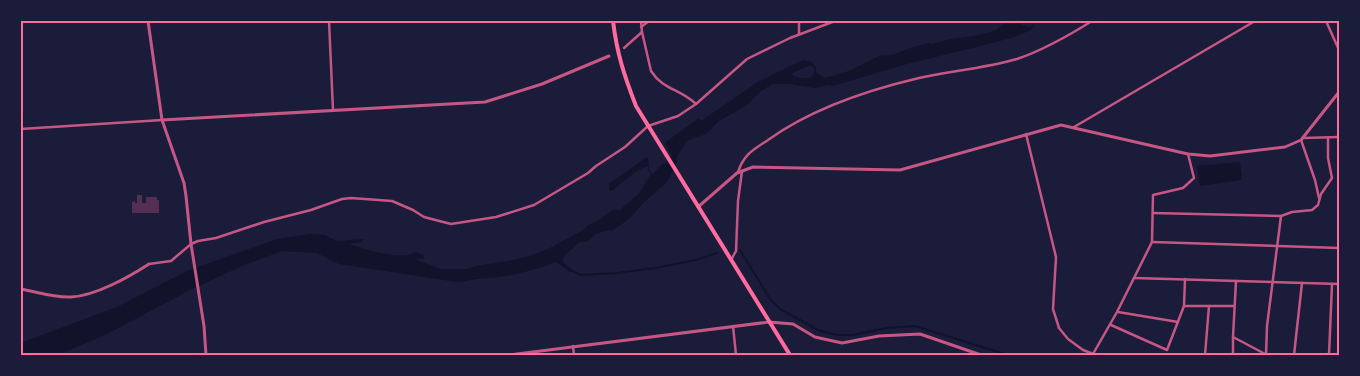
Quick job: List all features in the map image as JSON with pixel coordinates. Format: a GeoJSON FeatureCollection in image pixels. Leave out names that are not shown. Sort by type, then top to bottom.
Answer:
{"type":"FeatureCollection","features":[{"type":"Feature","properties":{"kind":"highway"},"geometry":{"type":"LineString","coordinates":[[613,21],[622,68],[636,106],[790,355]]}},
{"type":"Feature","properties":{"kind":"street"},"geometry":{"type":"LineString","coordinates":[[148,21],[162,120],[184,183],[191,244],[204,326],[206,355]]}},
{"type":"Feature","properties":{"kind":"street"},"geometry":{"type":"LineString","coordinates":[[329,21],[333,110]]}},
{"type":"Feature","properties":{"kind":"street"},"geometry":{"type":"LineString","coordinates":[[640,21],[651,71],[654,76],[668,88],[690,98],[696,104]]}},
{"type":"Feature","properties":{"kind":"street"},"geometry":{"type":"LineString","coordinates":[[641,27],[649,21]]}},
{"type":"Feature","properties":{"kind":"street"},"geometry":{"type":"LineString","coordinates":[[799,21],[799,34]]}},
{"type":"Feature","properties":{"kind":"street"},"geometry":{"type":"LineString","coordinates":[[21,289],[60,296],[81,296],[101,289],[149,264],[171,261],[191,244],[206,238],[216,238],[342,199],[392,201],[424,217],[451,224],[496,217],[534,205],[562,190],[625,147],[649,128],[678,116],[696,104],[747,59],[799,34],[835,21]]}},
{"type":"Feature","properties":{"kind":"street"},"geometry":{"type":"LineString","coordinates":[[737,174],[742,161],[748,154],[780,131],[804,118],[865,94],[919,79],[1016,59],[1056,43],[1092,21]]}},
{"type":"Feature","properties":{"kind":"street"},"geometry":{"type":"LineString","coordinates":[[1073,128],[1255,21]]}},
{"type":"Feature","properties":{"kind":"street"},"geometry":{"type":"LineString","coordinates":[[1326,21],[1339,50]]}},
{"type":"Feature","properties":{"kind":"street"},"geometry":{"type":"LineString","coordinates":[[624,48],[642,32]]}},
{"type":"Feature","properties":{"kind":"street"},"geometry":{"type":"LineString","coordinates":[[21,128],[492,101],[542,84],[609,56]]}},
{"type":"Feature","properties":{"kind":"street"},"geometry":{"type":"LineString","coordinates":[[1302,139],[1339,92]]}},
{"type":"Feature","properties":{"kind":"street"},"geometry":{"type":"LineString","coordinates":[[698,207],[737,174],[753,167],[900,170],[1061,125],[1188,154],[1210,156],[1285,147],[1302,139],[1339,137]]}},
{"type":"Feature","properties":{"kind":"street"},"geometry":{"type":"LineString","coordinates":[[1026,134],[1056,256],[1053,309],[1060,328],[1068,339],[1083,350],[1094,354],[1152,242],[1153,195],[1174,192],[1183,188],[1194,178],[1188,154]]}},
{"type":"Feature","properties":{"kind":"street"},"geometry":{"type":"LineString","coordinates":[[1153,213],[1281,216],[1292,212],[1312,210],[1318,205],[1332,178],[1328,158],[1328,137]]}},
{"type":"Feature","properties":{"kind":"street"},"geometry":{"type":"LineString","coordinates":[[1302,139],[1319,200]]}},
{"type":"Feature","properties":{"kind":"street"},"geometry":{"type":"LineString","coordinates":[[731,260],[736,251],[738,201],[742,171]]}},
{"type":"Feature","properties":{"kind":"street"},"geometry":{"type":"LineString","coordinates":[[1233,337],[1266,354],[1267,326],[1281,216]]}},
{"type":"Feature","properties":{"kind":"street"},"geometry":{"type":"LineString","coordinates":[[1152,242],[1339,248]]}},
{"type":"Feature","properties":{"kind":"street"},"geometry":{"type":"LineString","coordinates":[[1134,278],[1339,284]]}},
{"type":"Feature","properties":{"kind":"street"},"geometry":{"type":"LineString","coordinates":[[1110,325],[1167,350],[1184,306],[1185,280]]}},
{"type":"Feature","properties":{"kind":"street"},"geometry":{"type":"LineString","coordinates":[[1233,355],[1236,281]]}},
{"type":"Feature","properties":{"kind":"street"},"geometry":{"type":"LineString","coordinates":[[1294,355],[1302,283]]}},
{"type":"Feature","properties":{"kind":"street"},"geometry":{"type":"LineString","coordinates":[[1329,355],[1332,284]]}},
{"type":"Feature","properties":{"kind":"street"},"geometry":{"type":"LineString","coordinates":[[1184,306],[1234,306]]}},
{"type":"Feature","properties":{"kind":"street"},"geometry":{"type":"LineString","coordinates":[[1205,355],[1209,306]]}},
{"type":"Feature","properties":{"kind":"street"},"geometry":{"type":"LineString","coordinates":[[1117,312],[1178,322]]}},
{"type":"Feature","properties":{"kind":"street"},"geometry":{"type":"LineString","coordinates":[[509,355],[769,322],[793,324],[814,337],[842,343],[879,336],[920,334],[981,355]]}},
{"type":"Feature","properties":{"kind":"street"},"geometry":{"type":"LineString","coordinates":[[733,326],[736,355]]}},
{"type":"Feature","properties":{"kind":"street"},"geometry":{"type":"LineString","coordinates":[[573,346],[574,355]]}},
{"type":"Feature","properties":{"kind":"shaded area"},"geometry":{"type":"Polygon","coordinates":[[[1009,21],[1025,21],[1021,25],[1029,27],[1035,24],[1031,30],[1014,37],[910,63],[833,86],[828,85],[815,88],[790,84],[773,84],[761,91],[747,105],[719,121],[706,134],[685,143],[671,166],[634,214],[611,231],[595,234],[588,241],[578,243],[564,256],[562,261],[572,270],[570,272],[556,262],[517,274],[457,282],[339,264],[317,253],[282,251],[242,266],[190,290],[107,334],[58,355],[21,355],[21,343],[117,307],[187,271],[277,239],[311,234],[325,235],[337,241],[364,239],[362,242],[348,244],[392,255],[416,252],[424,256],[424,258],[417,260],[440,269],[467,269],[530,256],[550,248],[583,230],[614,210],[628,211],[651,174],[648,170],[648,166],[634,173],[612,191],[609,190],[609,184],[647,157],[649,170],[653,174],[666,160],[666,142],[699,118],[701,121],[758,82],[803,60],[812,62],[816,67],[816,72],[825,78],[849,71],[879,56],[892,55],[929,43],[932,44],[995,31],[1009,21]],[[813,66],[792,73],[793,76],[810,78],[814,72],[813,66]]]}},
{"type":"Feature","properties":{"kind":"shaded area"},"geometry":{"type":"Polygon","coordinates":[[[1240,162],[1242,180],[1200,186],[1197,166],[1240,162]]]}},
{"type":"Feature","properties":{"kind":"pier"},"geometry":{"type":"Polygon","coordinates":[[[663,141],[677,163],[670,174],[662,161],[663,141]]]}},
{"type":"Feature","properties":{"kind":"building"},"geometry":{"type":"Polygon","coordinates":[[[137,195],[142,195],[142,203],[146,203],[146,197],[157,197],[157,200],[159,200],[159,213],[132,213],[132,202],[135,201],[137,203],[137,195]]]}},
{"type":"Feature","properties":{"kind":"waterway"},"geometry":{"type":"LineString","coordinates":[[21,96],[23,124]]}},
{"type":"Feature","properties":{"kind":"waterway"},"geometry":{"type":"LineString","coordinates":[[617,219],[663,179],[672,161]]}},
{"type":"Feature","properties":{"kind":"waterway"},"geometry":{"type":"LineString","coordinates":[[740,250],[770,299],[780,309],[818,330],[836,335],[853,335],[886,328],[915,326],[1005,354],[1015,355]]}},
{"type":"Feature","properties":{"kind":"waterway"},"geometry":{"type":"LineString","coordinates":[[571,270],[580,275],[617,273],[696,260],[717,253]]}}]}
